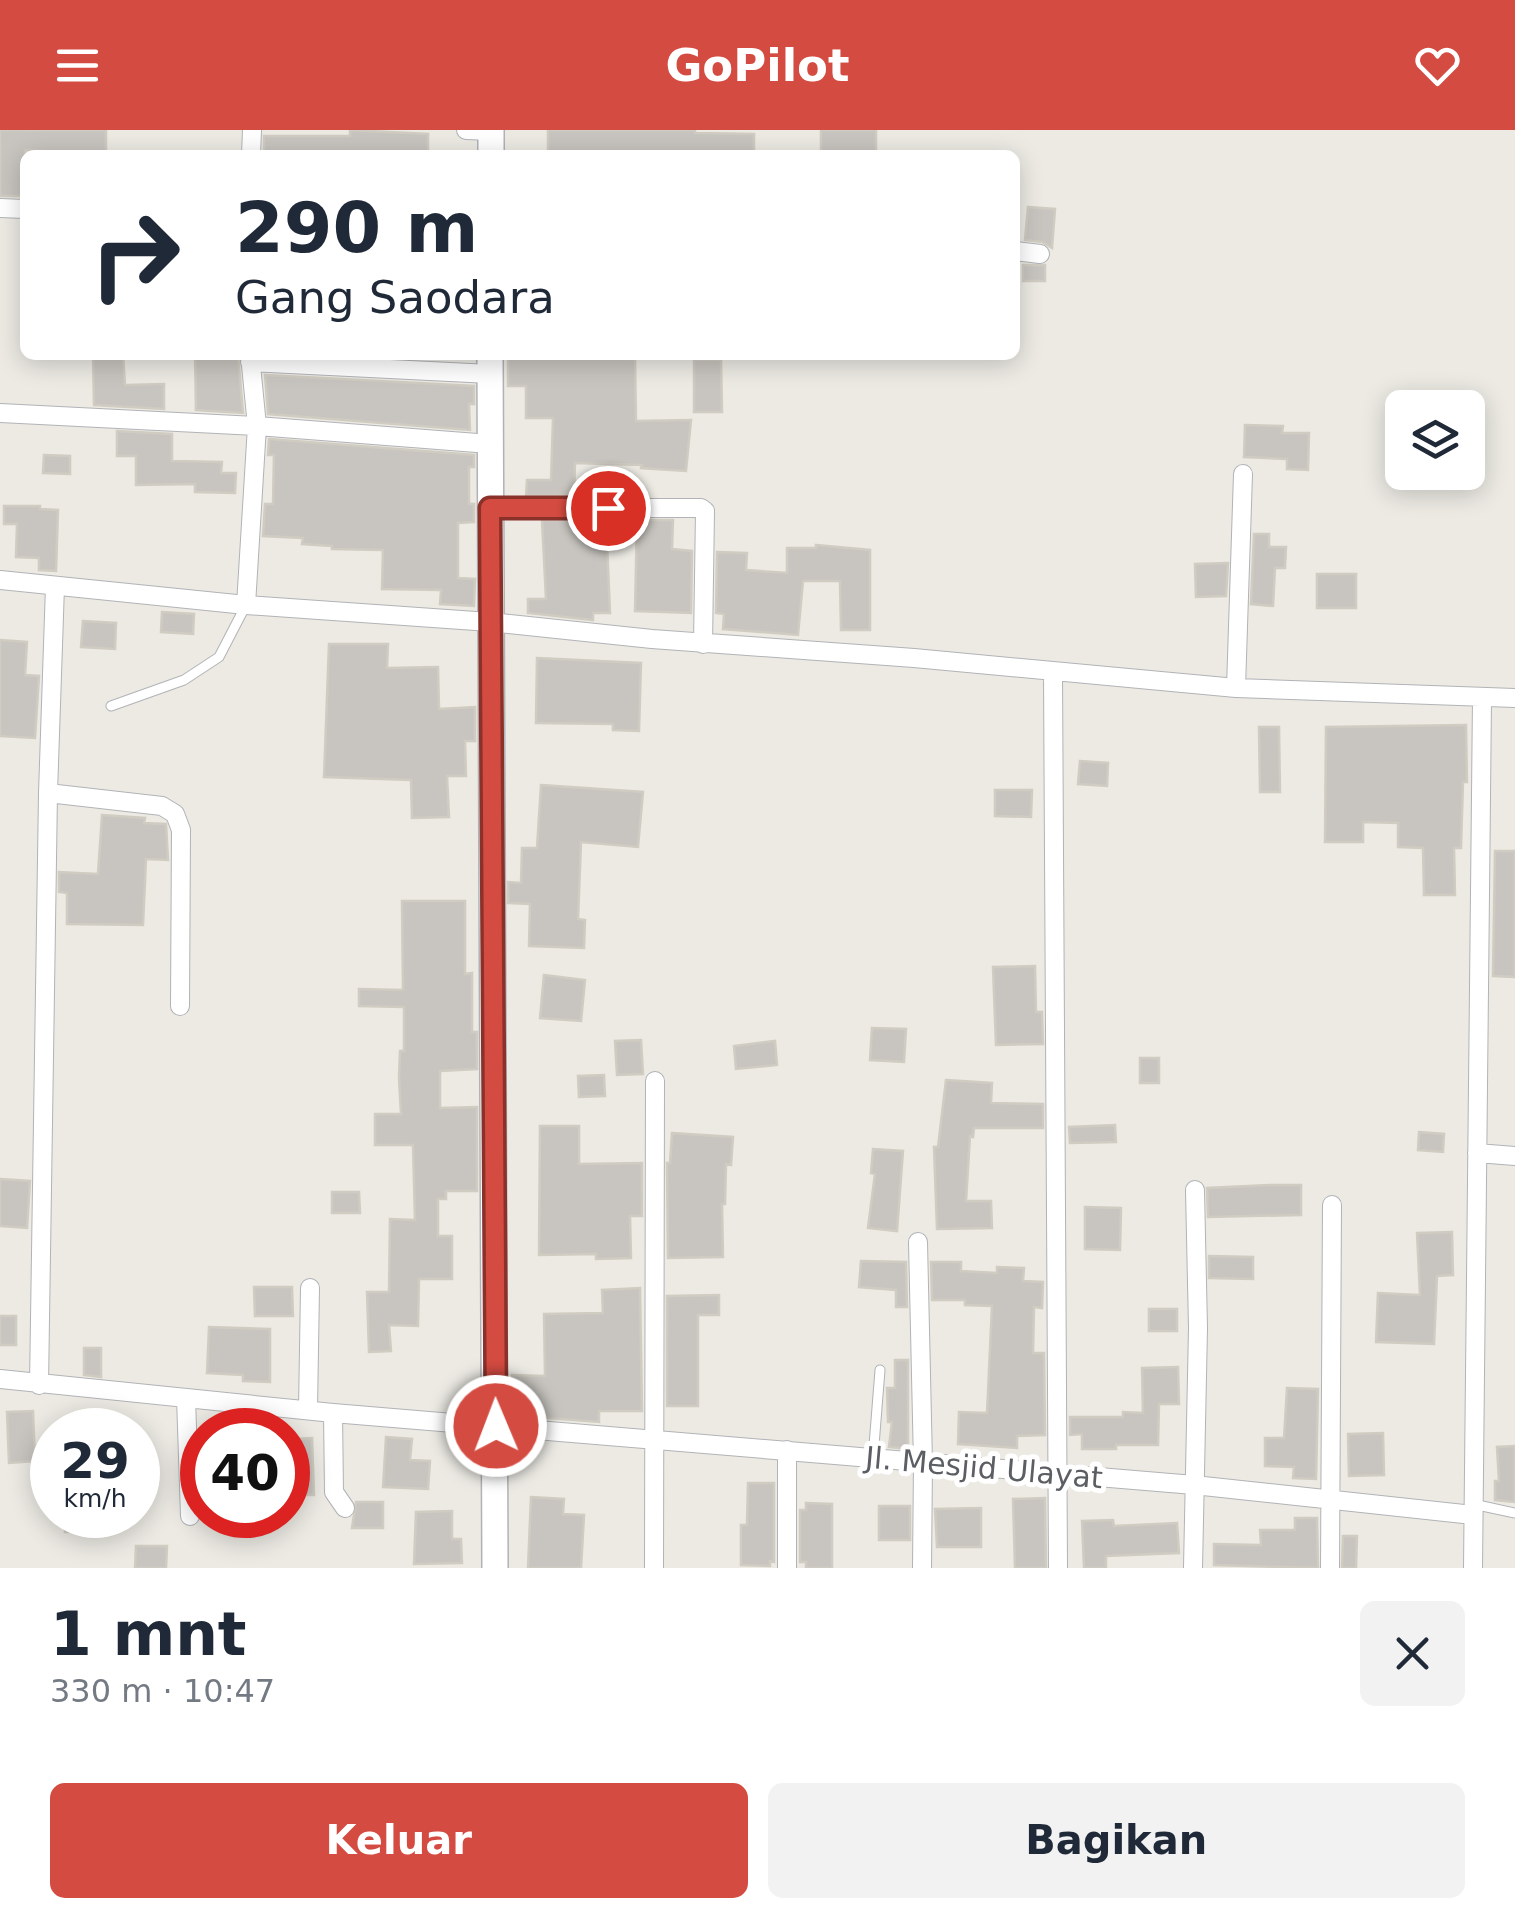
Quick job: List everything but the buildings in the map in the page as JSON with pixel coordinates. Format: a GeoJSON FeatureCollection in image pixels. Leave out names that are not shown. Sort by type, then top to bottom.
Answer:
{"type":"FeatureCollection","features":[{"type":"Feature","properties":{"kind":"street"},"geometry":{"type":"LineString","coordinates":[[466,130],[491,131]]}},
{"type":"Feature","properties":{"kind":"street"},"geometry":{"type":"LineString","coordinates":[[1020,252],[1040,254]]}},
{"type":"Feature","properties":{"kind":"street"},"geometry":{"type":"LineString","coordinates":[[246,605],[257,426],[250,360]]}},
{"type":"Feature","properties":{"kind":"street"},"geometry":{"type":"LineString","coordinates":[[298,360],[490,364],[496,1568]]}},
{"type":"Feature","properties":{"kind":"street"},"geometry":{"type":"LineString","coordinates":[[0,413],[257,426],[490,444]]}},
{"type":"Feature","properties":{"kind":"street"},"geometry":{"type":"LineString","coordinates":[[1236,688],[1244,474]]}},
{"type":"Feature","properties":{"kind":"street"},"geometry":{"type":"LineString","coordinates":[[490,508],[701,508],[706,516],[703,634]]}},
{"type":"Feature","properties":{"kind":"street"},"geometry":{"type":"LineString","coordinates":[[0,580],[246,605],[703,634],[1053,674],[1236,688],[1515,698]]}},
{"type":"Feature","properties":{"kind":"street"},"geometry":{"type":"LineString","coordinates":[[39,1384],[55,586]]}},
{"type":"Feature","properties":{"kind":"street"},"geometry":{"type":"LineString","coordinates":[[1053,674],[1058,1568]]}},
{"type":"Feature","properties":{"kind":"street"},"geometry":{"type":"LineString","coordinates":[[1473,1568],[1482,699]]}},
{"type":"Feature","properties":{"kind":"street"},"geometry":{"type":"LineString","coordinates":[[48,793],[162,806],[175,814],[182,830],[180,1006]]}},
{"type":"Feature","properties":{"kind":"street"},"geometry":{"type":"LineString","coordinates":[[654,1568],[655,1081]]}},
{"type":"Feature","properties":{"kind":"street"},"geometry":{"type":"LineString","coordinates":[[1477,1153],[1515,1156]]}},
{"type":"Feature","properties":{"kind":"street"},"geometry":{"type":"LineString","coordinates":[[1194,1568],[1198,1328],[1195,1190]]}},
{"type":"Feature","properties":{"kind":"street"},"geometry":{"type":"LineString","coordinates":[[1330,1568],[1332,1205]]}},
{"type":"Feature","properties":{"kind":"street"},"geometry":{"type":"LineString","coordinates":[[918,1242],[922,1568]]}},
{"type":"Feature","properties":{"kind":"street"},"geometry":{"type":"LineString","coordinates":[[308,1408],[310,1288]]}},
{"type":"Feature","properties":{"kind":"street","name":"Jl. Mesjid Ulayat"},"geometry":{"type":"LineString","coordinates":[[0,1379],[288,1408]]}},
{"type":"Feature","properties":{"kind":"street"},"geometry":{"type":"LineString","coordinates":[[186,1398],[186,1408]]}},
{"type":"Feature","properties":{"kind":"street","name":"Jl. Mesjid Ulayat"},"geometry":{"type":"LineString","coordinates":[[310,1410],[1194,1485],[1329,1500],[1473,1509]]}},
{"type":"Feature","properties":{"kind":"street"},"geometry":{"type":"LineString","coordinates":[[333,1412],[334,1492],[345,1508]]}},
{"type":"Feature","properties":{"kind":"street"},"geometry":{"type":"LineString","coordinates":[[787,1450],[787,1568]]}},
{"type":"Feature","properties":{"kind":"lane"},"geometry":{"type":"LineString","coordinates":[[111,706],[184,680],[219,657],[246,605]]}},
{"type":"Feature","properties":{"kind":"lane"},"geometry":{"type":"LineString","coordinates":[[873,1458],[880,1370]]}},
{"type":"Feature","properties":{"kind":"lane"},"geometry":{"type":"LineString","coordinates":[[1473,1509],[1515,1513]]}},
{"type":"Feature","properties":{"kind":"route"},"geometry":{"type":"LineString","coordinates":[[496,1426],[490,508],[608,508]]}}]}
